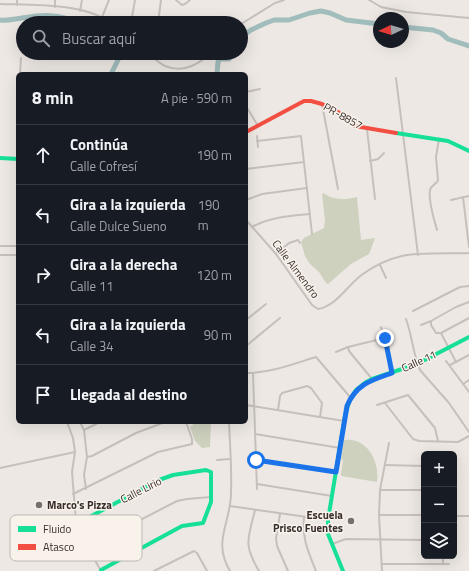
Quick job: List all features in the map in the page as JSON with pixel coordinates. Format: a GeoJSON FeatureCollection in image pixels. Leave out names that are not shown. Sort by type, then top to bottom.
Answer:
{"type":"FeatureCollection","features":[{"type":"Feature","properties":{"kind":"street"},"geometry":{"type":"LineString","coordinates":[[17,0],[17,5]]}},
{"type":"Feature","properties":{"kind":"street"},"geometry":{"type":"LineString","coordinates":[[55,7],[56,0]]}},
{"type":"Feature","properties":{"kind":"street"},"geometry":{"type":"LineString","coordinates":[[80,10],[82,0]]}},
{"type":"Feature","properties":{"kind":"street"},"geometry":{"type":"LineString","coordinates":[[102,16],[109,0]]}},
{"type":"Feature","properties":{"kind":"street"},"geometry":{"type":"LineString","coordinates":[[132,16],[135,0]]}},
{"type":"Feature","properties":{"kind":"street"},"geometry":{"type":"LineString","coordinates":[[159,16],[161,0]]}},
{"type":"Feature","properties":{"kind":"street"},"geometry":{"type":"LineString","coordinates":[[176,0],[182,5],[190,0]]}},
{"type":"Feature","properties":{"kind":"street"},"geometry":{"type":"LineString","coordinates":[[248,19],[274,1],[284,0]]}},
{"type":"Feature","properties":{"kind":"street"},"geometry":{"type":"LineString","coordinates":[[368,0],[381,7],[406,12],[469,18]]}},
{"type":"Feature","properties":{"kind":"street"},"geometry":{"type":"LineString","coordinates":[[0,4],[55,7],[80,10],[100,16]]}},
{"type":"Feature","properties":{"kind":"street"},"geometry":{"type":"LineString","coordinates":[[20,72],[21,60]]}},
{"type":"Feature","properties":{"kind":"street"},"geometry":{"type":"LineString","coordinates":[[156,60],[164,66],[177,69],[189,68],[204,60]]}},
{"type":"Feature","properties":{"kind":"street"},"geometry":{"type":"LineString","coordinates":[[396,78],[418,255]]}},
{"type":"Feature","properties":{"kind":"street"},"geometry":{"type":"LineString","coordinates":[[248,91],[260,88]]}},
{"type":"Feature","properties":{"kind":"street","name":"PR-8857"},"geometry":{"type":"LineString","coordinates":[[248,131],[304,101],[311,101],[322,104],[338,112],[355,126],[439,139],[448,141],[469,151]]}},
{"type":"Feature","properties":{"kind":"street"},"geometry":{"type":"LineString","coordinates":[[322,104],[338,189]]}},
{"type":"Feature","properties":{"kind":"street"},"geometry":{"type":"LineString","coordinates":[[248,109],[258,126]]}},
{"type":"Feature","properties":{"kind":"street"},"geometry":{"type":"LineString","coordinates":[[367,129],[374,199]]}},
{"type":"Feature","properties":{"kind":"street"},"geometry":{"type":"LineString","coordinates":[[257,136],[258,147]]}},
{"type":"Feature","properties":{"kind":"street"},"geometry":{"type":"LineString","coordinates":[[257,141],[300,136],[312,234]]}},
{"type":"Feature","properties":{"kind":"street"},"geometry":{"type":"LineString","coordinates":[[437,230],[430,191],[431,187],[437,183],[438,180],[436,157],[439,139]]}},
{"type":"Feature","properties":{"kind":"street"},"geometry":{"type":"LineString","coordinates":[[370,161],[378,159],[384,153]]}},
{"type":"Feature","properties":{"kind":"street"},"geometry":{"type":"LineString","coordinates":[[0,158],[16,159]]}},
{"type":"Feature","properties":{"kind":"street"},"geometry":{"type":"LineString","coordinates":[[248,169],[304,162]]}},
{"type":"Feature","properties":{"kind":"street"},"geometry":{"type":"LineString","coordinates":[[248,199],[262,194],[307,188]]}},
{"type":"Feature","properties":{"kind":"street"},"geometry":{"type":"LineString","coordinates":[[451,200],[469,196]]}},
{"type":"Feature","properties":{"kind":"street"},"geometry":{"type":"LineString","coordinates":[[463,197],[469,248]]}},
{"type":"Feature","properties":{"kind":"street"},"geometry":{"type":"LineString","coordinates":[[252,227],[272,218],[310,214]]}},
{"type":"Feature","properties":{"kind":"street","name":"Calle Almendro"},"geometry":{"type":"LineString","coordinates":[[248,222],[276,254],[312,305],[318,309],[325,308],[362,274],[402,256],[469,253]]}},
{"type":"Feature","properties":{"kind":"street"},"geometry":{"type":"LineString","coordinates":[[276,254],[289,243],[298,240],[300,243]]}},
{"type":"Feature","properties":{"kind":"street"},"geometry":{"type":"LineString","coordinates":[[0,246],[16,246]]}},
{"type":"Feature","properties":{"kind":"street"},"geometry":{"type":"LineString","coordinates":[[0,255],[16,255]]}},
{"type":"Feature","properties":{"kind":"street"},"geometry":{"type":"LineString","coordinates":[[380,265],[386,278]]}},
{"type":"Feature","properties":{"kind":"street"},"geometry":{"type":"LineString","coordinates":[[413,311],[460,288],[469,286]]}},
{"type":"Feature","properties":{"kind":"street"},"geometry":{"type":"LineString","coordinates":[[421,325],[469,302]]}},
{"type":"Feature","properties":{"kind":"street"},"geometry":{"type":"LineString","coordinates":[[248,318],[266,304]]}},
{"type":"Feature","properties":{"kind":"street"},"geometry":{"type":"LineString","coordinates":[[248,344],[280,318]]}},
{"type":"Feature","properties":{"kind":"street"},"geometry":{"type":"LineString","coordinates":[[431,321],[436,333],[441,333],[469,318]]}},
{"type":"Feature","properties":{"kind":"street"},"geometry":{"type":"LineString","coordinates":[[406,319],[410,330],[417,364],[420,370],[449,403],[469,432]]}},
{"type":"Feature","properties":{"kind":"street"},"geometry":{"type":"LineString","coordinates":[[381,327],[385,338],[392,373]]}},
{"type":"Feature","properties":{"kind":"street"},"geometry":{"type":"LineString","coordinates":[[441,333],[456,362]]}},
{"type":"Feature","properties":{"kind":"street","name":"Calle 11"},"geometry":{"type":"LineString","coordinates":[[350,397],[361,385],[417,364],[469,337]]}},
{"type":"Feature","properties":{"kind":"street"},"geometry":{"type":"LineString","coordinates":[[336,352],[348,347],[385,338]]}},
{"type":"Feature","properties":{"kind":"street"},"geometry":{"type":"LineString","coordinates":[[348,347],[372,380]]}},
{"type":"Feature","properties":{"kind":"street"},"geometry":{"type":"LineString","coordinates":[[450,365],[469,355]]}},
{"type":"Feature","properties":{"kind":"street"},"geometry":{"type":"LineString","coordinates":[[248,373],[281,368],[316,357],[350,397],[344,421],[328,520],[328,534],[343,571]]}},
{"type":"Feature","properties":{"kind":"street"},"geometry":{"type":"LineString","coordinates":[[446,361],[469,392]]}},
{"type":"Feature","properties":{"kind":"street"},"geometry":{"type":"LineString","coordinates":[[253,373],[257,489]]}},
{"type":"Feature","properties":{"kind":"street"},"geometry":{"type":"LineString","coordinates":[[463,384],[469,380]]}},
{"type":"Feature","properties":{"kind":"street"},"geometry":{"type":"LineString","coordinates":[[278,410],[280,396],[282,393],[307,386],[311,388],[322,403],[320,417]]}},
{"type":"Feature","properties":{"kind":"street"},"geometry":{"type":"LineString","coordinates":[[377,405],[408,395],[435,428],[438,442]]}},
{"type":"Feature","properties":{"kind":"street"},"geometry":{"type":"LineString","coordinates":[[385,403],[413,439],[419,441],[458,442],[469,436]]}},
{"type":"Feature","properties":{"kind":"street"},"geometry":{"type":"LineString","coordinates":[[248,406],[344,421]]}},
{"type":"Feature","properties":{"kind":"street"},"geometry":{"type":"LineString","coordinates":[[68,424],[73,438],[75,452],[72,472],[75,515]]}},
{"type":"Feature","properties":{"kind":"street"},"geometry":{"type":"LineString","coordinates":[[81,424],[84,430],[87,457],[84,475],[86,489]]}},
{"type":"Feature","properties":{"kind":"street"},"geometry":{"type":"LineString","coordinates":[[84,430],[96,424]]}},
{"type":"Feature","properties":{"kind":"street"},"geometry":{"type":"LineString","coordinates":[[87,457],[92,456],[136,433],[160,424]]}},
{"type":"Feature","properties":{"kind":"street"},"geometry":{"type":"LineString","coordinates":[[73,494],[86,489],[158,452],[192,444],[192,439],[187,424]]}},
{"type":"Feature","properties":{"kind":"street"},"geometry":{"type":"LineString","coordinates":[[229,424],[231,494],[230,506],[222,539],[222,550],[226,565],[230,571]]}},
{"type":"Feature","properties":{"kind":"street"},"geometry":{"type":"LineString","coordinates":[[255,434],[340,448]]}},
{"type":"Feature","properties":{"kind":"street"},"geometry":{"type":"LineString","coordinates":[[382,571],[379,515],[380,490],[389,443]]}},
{"type":"Feature","properties":{"kind":"street"},"geometry":{"type":"LineString","coordinates":[[0,468],[75,452]]}},
{"type":"Feature","properties":{"kind":"street"},"geometry":{"type":"LineString","coordinates":[[217,460],[230,459]]}},
{"type":"Feature","properties":{"kind":"street"},"geometry":{"type":"LineString","coordinates":[[256,460],[336,472]]}},
{"type":"Feature","properties":{"kind":"street"},"geometry":{"type":"LineString","coordinates":[[385,465],[421,466]]}},
{"type":"Feature","properties":{"kind":"street","name":"Calle Lirio"},"geometry":{"type":"LineString","coordinates":[[93,515],[159,480],[173,475],[206,470],[211,472],[212,497]]}},
{"type":"Feature","properties":{"kind":"street"},"geometry":{"type":"LineString","coordinates":[[257,484],[332,496]]}},
{"type":"Feature","properties":{"kind":"street"},"geometry":{"type":"LineString","coordinates":[[380,490],[421,490]]}},
{"type":"Feature","properties":{"kind":"street"},"geometry":{"type":"LineString","coordinates":[[142,519],[177,501],[187,498],[212,497],[203,523],[182,526],[142,548]]}},
{"type":"Feature","properties":{"kind":"street"},"geometry":{"type":"LineString","coordinates":[[230,506],[328,520]]}},
{"type":"Feature","properties":{"kind":"street"},"geometry":{"type":"LineString","coordinates":[[255,510],[248,539],[248,548],[259,571]]}},
{"type":"Feature","properties":{"kind":"street"},"geometry":{"type":"LineString","coordinates":[[280,514],[276,538],[277,546],[288,571]]}},
{"type":"Feature","properties":{"kind":"street"},"geometry":{"type":"LineString","coordinates":[[379,515],[421,515]]}},
{"type":"Feature","properties":{"kind":"street"},"geometry":{"type":"LineString","coordinates":[[457,516],[469,516]]}},
{"type":"Feature","properties":{"kind":"street"},"geometry":{"type":"LineString","coordinates":[[304,517],[304,542],[316,571]]}},
{"type":"Feature","properties":{"kind":"street"},"geometry":{"type":"LineString","coordinates":[[332,544],[346,539],[421,540]]}},
{"type":"Feature","properties":{"kind":"street"},"geometry":{"type":"LineString","coordinates":[[154,571],[194,550],[207,571]]}},
{"type":"Feature","properties":{"kind":"street"},"geometry":{"type":"LineString","coordinates":[[442,559],[443,564]]}},
{"type":"Feature","properties":{"kind":"street"},"geometry":{"type":"LineString","coordinates":[[96,561],[101,570],[118,561]]}},
{"type":"Feature","properties":{"kind":"street"},"geometry":{"type":"LineString","coordinates":[[382,564],[449,564]]}},
{"type":"Feature","properties":{"kind":"green space"},"geometry":{"type":"Polygon","coordinates":[[[322,193],[332,198],[340,199],[357,197],[361,240],[375,238],[369,254],[351,264],[328,284],[319,272],[310,264],[305,256],[301,242],[304,238],[324,228],[325,221],[322,193]]]}},
{"type":"Feature","properties":{"kind":"green space"},"geometry":{"type":"Polygon","coordinates":[[[211,424],[210,447],[202,448],[195,441],[190,427],[193,425],[211,424]]]}},
{"type":"Feature","properties":{"kind":"green space"},"geometry":{"type":"Polygon","coordinates":[[[344,440],[352,440],[360,443],[371,453],[376,467],[377,482],[341,476],[343,460],[341,459],[344,440]]]}},
{"type":"Feature","properties":{"kind":"waterway"},"geometry":{"type":"LineString","coordinates":[[248,32],[274,20],[289,20],[321,11],[346,20],[373,23]]}},
{"type":"Feature","properties":{"kind":"waterway"},"geometry":{"type":"LineString","coordinates":[[36,16],[50,16]]}},
{"type":"Feature","properties":{"kind":"waterway"},"geometry":{"type":"LineString","coordinates":[[50,16],[57,16]]}},
{"type":"Feature","properties":{"kind":"waterway"},"geometry":{"type":"LineString","coordinates":[[0,20],[16,19]]}},
{"type":"Feature","properties":{"kind":"waterway"},"geometry":{"type":"LineString","coordinates":[[409,28],[433,30],[441,33],[448,39],[469,46]]}},
{"type":"Feature","properties":{"kind":"waterway"},"geometry":{"type":"LineString","coordinates":[[112,72],[118,60]]}},
{"type":"Feature","properties":{"kind":"waterway"},"geometry":{"type":"LineString","coordinates":[[217,72],[219,60]]}},
{"type":"Feature","properties":{"kind":"traffic: fast"},"geometry":{"type":"LineString","coordinates":[[396,133],[448,141],[469,151]]}},
{"type":"Feature","properties":{"kind":"traffic: fast"},"geometry":{"type":"LineString","coordinates":[[0,158],[16,159]]}},
{"type":"Feature","properties":{"kind":"traffic: fast"},"geometry":{"type":"LineString","coordinates":[[343,571],[328,534],[328,520],[345,416],[349,402],[356,390],[366,382],[417,364],[469,337]]}},
{"type":"Feature","properties":{"kind":"traffic: fast"},"geometry":{"type":"LineString","coordinates":[[93,515],[159,480],[173,475],[206,470],[211,472],[211,502],[203,523],[182,526],[142,548]]}},
{"type":"Feature","properties":{"kind":"traffic: fast"},"geometry":{"type":"LineString","coordinates":[[101,570],[118,561]]}},
{"type":"Feature","properties":{"kind":"traffic: jam"},"geometry":{"type":"LineString","coordinates":[[248,131],[304,101],[311,101],[322,104],[338,112],[355,126],[396,133]]}},
{"type":"Feature","properties":{"kind":"place","name":"Marco's Pizza"},"geometry":{"type":"Point","coordinates":[39,505]}},
{"type":"Feature","properties":{"kind":"place","name":"Escuela Prisco Fuentes"},"geometry":{"type":"Point","coordinates":[351,521]}},
{"type":"Feature","properties":{"kind":"route"},"geometry":{"type":"LineString","coordinates":[[256,460],[336,472],[347,406],[350,397],[361,385],[392,373],[385,338]]}}]}
